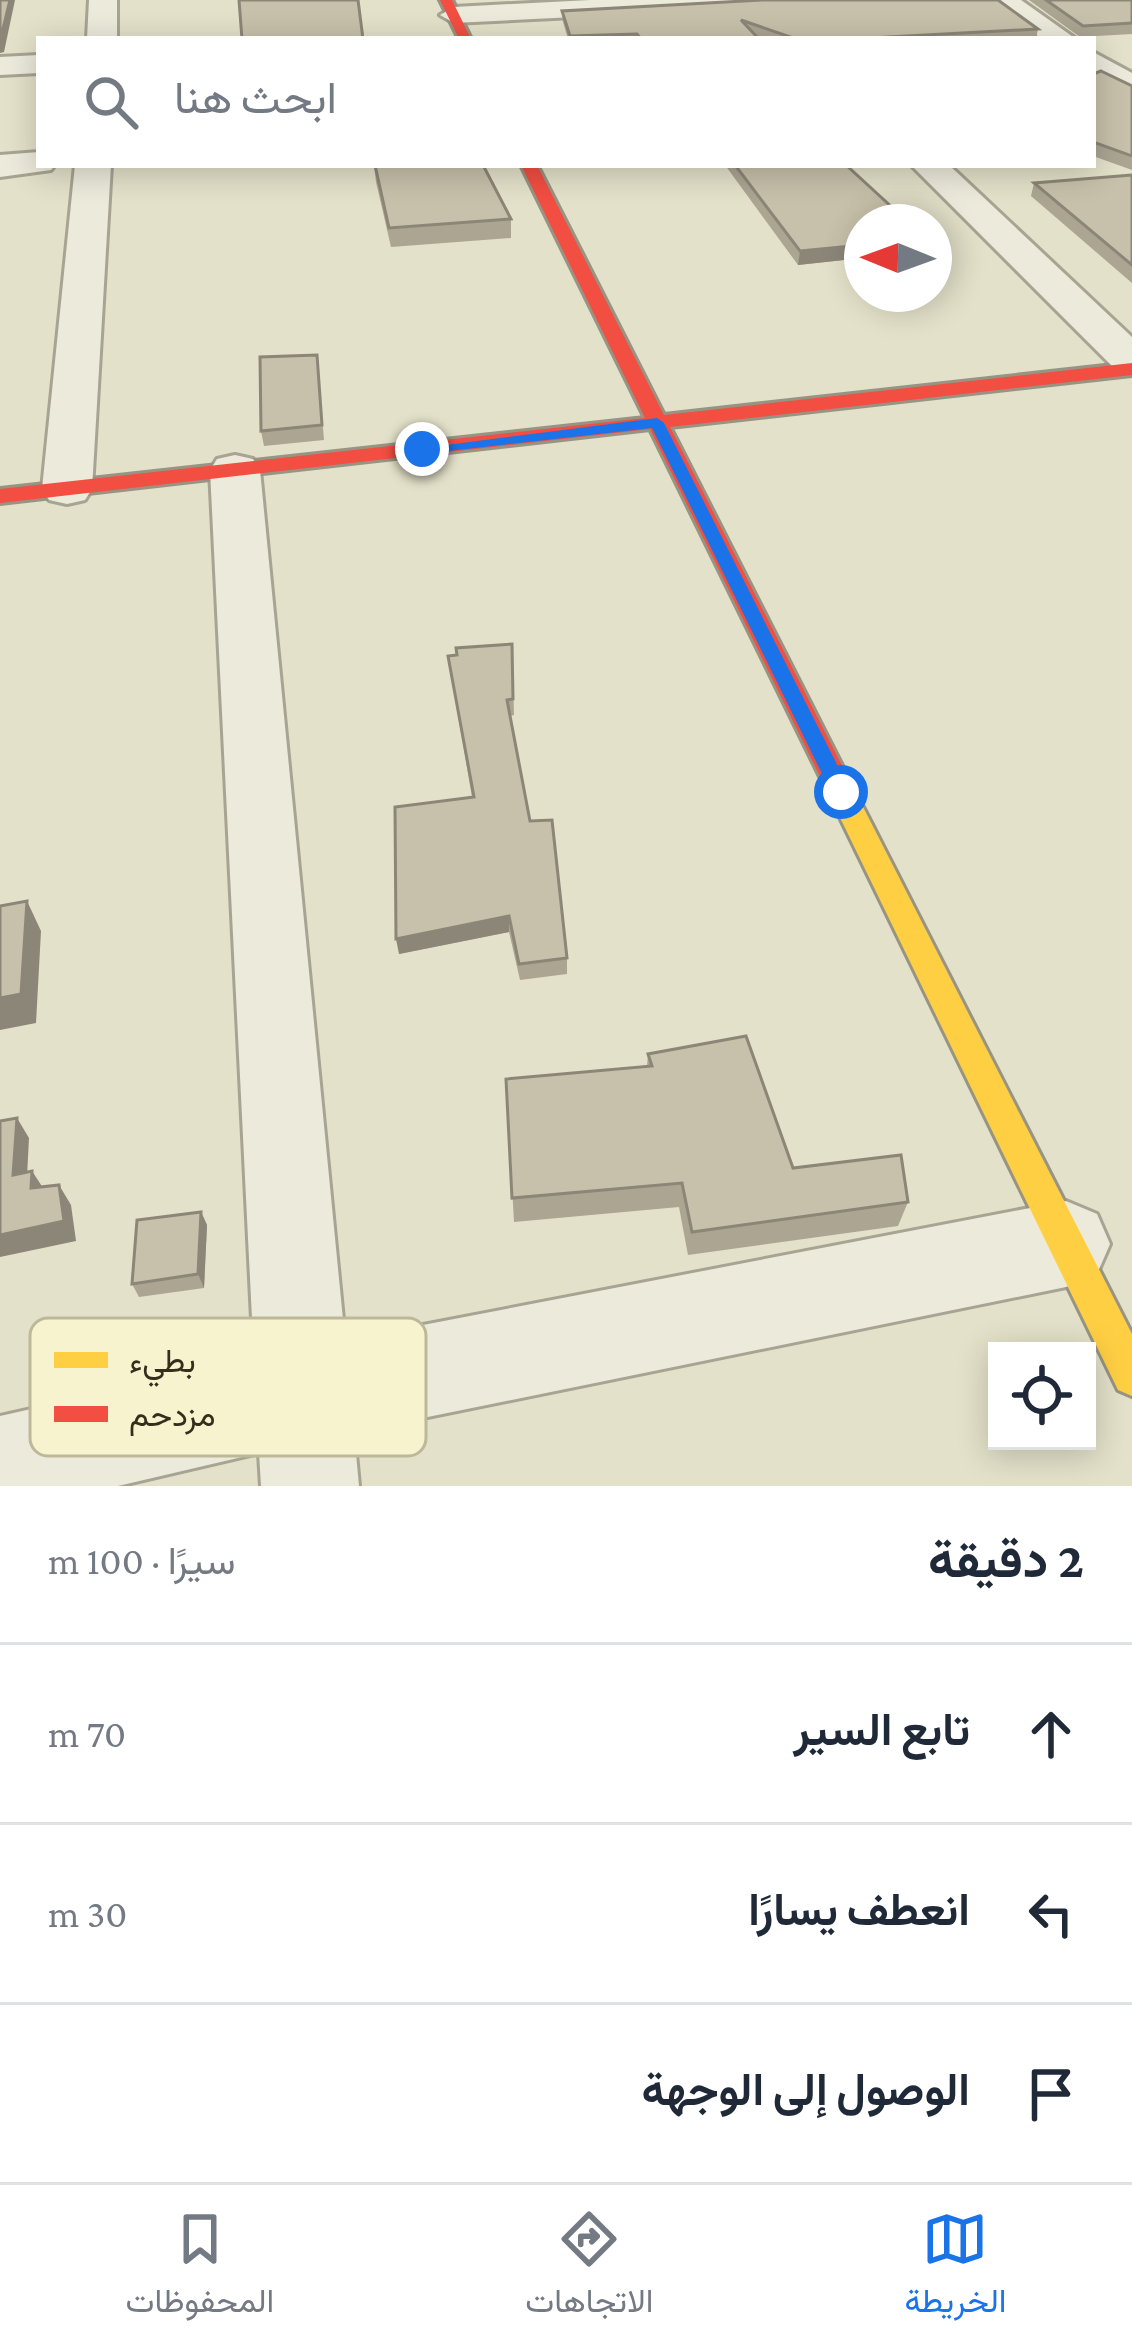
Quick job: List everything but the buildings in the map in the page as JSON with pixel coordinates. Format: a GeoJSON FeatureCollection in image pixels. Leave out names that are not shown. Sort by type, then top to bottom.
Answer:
{"type":"FeatureCollection","features":[{"type":"Feature","properties":{"kind":"street"},"geometry":{"type":"LineString","coordinates":[[102,36],[103,0]]}},
{"type":"Feature","properties":{"kind":"street"},"geometry":{"type":"LineString","coordinates":[[457,23],[758,0],[785,26]]}},
{"type":"Feature","properties":{"kind":"street"},"geometry":{"type":"LineString","coordinates":[[1004,0],[1057,36]]}},
{"type":"Feature","properties":{"kind":"street"},"geometry":{"type":"LineString","coordinates":[[1096,63],[1132,61]]}},
{"type":"Feature","properties":{"kind":"street"},"geometry":{"type":"LineString","coordinates":[[0,66],[36,64]]}},
{"type":"Feature","properties":{"kind":"street"},"geometry":{"type":"LineString","coordinates":[[1096,64],[1132,87]]}},
{"type":"Feature","properties":{"kind":"street"},"geometry":{"type":"LineString","coordinates":[[0,166],[36,163]]}},
{"type":"Feature","properties":{"kind":"street"},"geometry":{"type":"LineString","coordinates":[[67,489],[93,168]]}},
{"type":"Feature","properties":{"kind":"street"},"geometry":{"type":"LineString","coordinates":[[530,168],[1132,1376]]}},
{"type":"Feature","properties":{"kind":"street"},"geometry":{"type":"LineString","coordinates":[[932,168],[1132,365]]}},
{"type":"Feature","properties":{"kind":"street"},"geometry":{"type":"LineString","coordinates":[[0,496],[1132,365]]}},
{"type":"Feature","properties":{"kind":"street"},"geometry":{"type":"LineString","coordinates":[[235,470],[297,1318]]}},
{"type":"Feature","properties":{"kind":"street"},"geometry":{"type":"LineString","coordinates":[[426,1371],[1066,1244]]}},
{"type":"Feature","properties":{"kind":"street"},"geometry":{"type":"LineString","coordinates":[[0,1465],[39,1456]]}},
{"type":"Feature","properties":{"kind":"street"},"geometry":{"type":"LineString","coordinates":[[308,1456],[310,1486]]}},
{"type":"Feature","properties":{"kind":"traffic: slow"},"geometry":{"type":"LineString","coordinates":[[846,801],[1132,1376]]}},
{"type":"Feature","properties":{"kind":"traffic: jam"},"geometry":{"type":"LineString","coordinates":[[446,0],[464,36]]}},
{"type":"Feature","properties":{"kind":"traffic: jam"},"geometry":{"type":"LineString","coordinates":[[530,168],[846,801]]}},
{"type":"Feature","properties":{"kind":"traffic: jam"},"geometry":{"type":"LineString","coordinates":[[0,496],[1132,369]]}},
{"type":"Feature","properties":{"kind":"route"},"geometry":{"type":"LineString","coordinates":[[422,449],[657,423],[841,792]]}}]}
